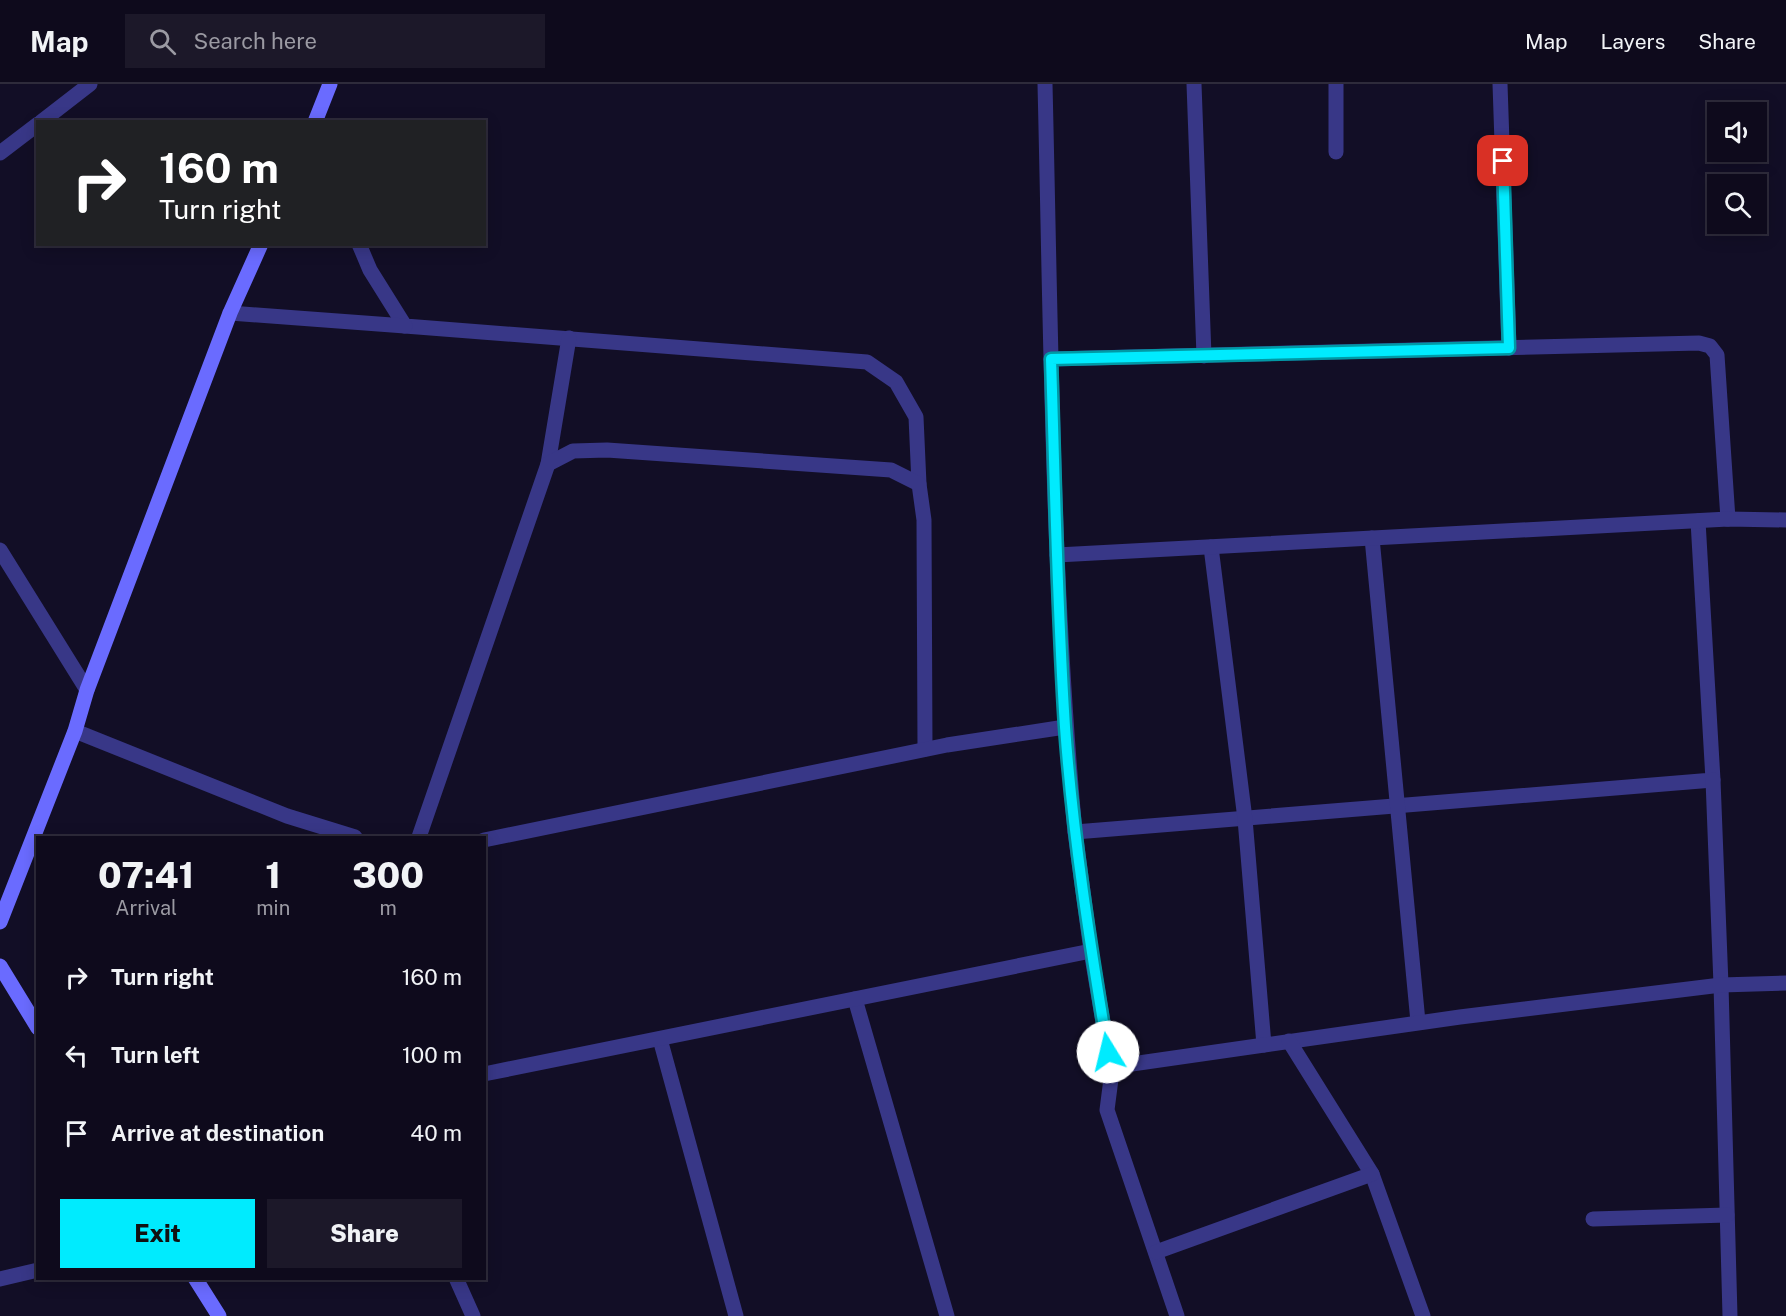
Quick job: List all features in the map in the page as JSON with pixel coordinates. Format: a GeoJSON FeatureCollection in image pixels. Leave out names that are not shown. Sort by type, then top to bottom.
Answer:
{"type":"FeatureCollection","features":[{"type":"Feature","properties":{"kind":"street"},"geometry":{"type":"LineString","coordinates":[[44,120],[90,84]]}},
{"type":"Feature","properties":{"kind":"street"},"geometry":{"type":"LineString","coordinates":[[316,120],[330,84]]}},
{"type":"Feature","properties":{"kind":"street"},"geometry":{"type":"LineString","coordinates":[[1045,84],[1057,555],[1065,727],[1075,832],[1091,951],[1108,1052],[1118,1066]]}},
{"type":"Feature","properties":{"kind":"street"},"geometry":{"type":"LineString","coordinates":[[1194,84],[1204,356]]}},
{"type":"Feature","properties":{"kind":"street"},"geometry":{"type":"LineString","coordinates":[[1336,84],[1336,152]]}},
{"type":"Feature","properties":{"kind":"street"},"geometry":{"type":"LineString","coordinates":[[1500,84],[1509,348]]}},
{"type":"Feature","properties":{"kind":"street"},"geometry":{"type":"LineString","coordinates":[[2,148],[36,125]]}},
{"type":"Feature","properties":{"kind":"street"},"geometry":{"type":"LineString","coordinates":[[0,922],[75,731],[87,690],[230,313],[260,246]]}},
{"type":"Feature","properties":{"kind":"street"},"geometry":{"type":"LineString","coordinates":[[360,246],[370,270],[405,326]]}},
{"type":"Feature","properties":{"kind":"street"},"geometry":{"type":"LineString","coordinates":[[230,313],[867,362],[896,382],[916,417],[919,484],[924,520],[925,749]]}},
{"type":"Feature","properties":{"kind":"street"},"geometry":{"type":"LineString","coordinates":[[419,836],[548,464],[569,338]]}},
{"type":"Feature","properties":{"kind":"street"},"geometry":{"type":"LineString","coordinates":[[1051,359],[1699,343],[1710,346],[1718,355],[1728,519]]}},
{"type":"Feature","properties":{"kind":"street"},"geometry":{"type":"LineString","coordinates":[[548,464],[573,451],[607,450],[891,470],[919,484]]}},
{"type":"Feature","properties":{"kind":"street"},"geometry":{"type":"LineString","coordinates":[[1057,555],[1728,519],[1786,520]]}},
{"type":"Feature","properties":{"kind":"street"},"geometry":{"type":"LineString","coordinates":[[1698,521],[1713,780],[1730,1316]]}},
{"type":"Feature","properties":{"kind":"street"},"geometry":{"type":"LineString","coordinates":[[1372,538],[1418,1022]]}},
{"type":"Feature","properties":{"kind":"street"},"geometry":{"type":"LineString","coordinates":[[1211,547],[1245,819],[1264,1045]]}},
{"type":"Feature","properties":{"kind":"street"},"geometry":{"type":"LineString","coordinates":[[0,550],[87,690]]}},
{"type":"Feature","properties":{"kind":"street"},"geometry":{"type":"LineString","coordinates":[[486,840],[925,749],[1065,727]]}},
{"type":"Feature","properties":{"kind":"street"},"geometry":{"type":"LineString","coordinates":[[75,731],[287,816],[352,836]]}},
{"type":"Feature","properties":{"kind":"street"},"geometry":{"type":"LineString","coordinates":[[1075,832],[1713,780]]}},
{"type":"Feature","properties":{"kind":"street"},"geometry":{"type":"LineString","coordinates":[[486,1074],[1091,951]]}},
{"type":"Feature","properties":{"kind":"street"},"geometry":{"type":"LineString","coordinates":[[0,966],[36,1025]]}},
{"type":"Feature","properties":{"kind":"street"},"geometry":{"type":"LineString","coordinates":[[1118,1066],[1418,1022],[1721,984],[1786,983]]}},
{"type":"Feature","properties":{"kind":"street"},"geometry":{"type":"LineString","coordinates":[[855,999],[947,1316]]}},
{"type":"Feature","properties":{"kind":"street"},"geometry":{"type":"LineString","coordinates":[[660,1039],[736,1316]]}},
{"type":"Feature","properties":{"kind":"street"},"geometry":{"type":"LineString","coordinates":[[1289,1041],[1372,1174],[1423,1316]]}},
{"type":"Feature","properties":{"kind":"street"},"geometry":{"type":"LineString","coordinates":[[1118,1066],[1111,1079],[1107,1110],[1156,1252],[1174,1315]]}},
{"type":"Feature","properties":{"kind":"street"},"geometry":{"type":"LineString","coordinates":[[1156,1252],[1372,1174]]}},
{"type":"Feature","properties":{"kind":"street"},"geometry":{"type":"LineString","coordinates":[[1593,1219],[1727,1215]]}},
{"type":"Feature","properties":{"kind":"street"},"geometry":{"type":"LineString","coordinates":[[0,1279],[36,1270]]}},
{"type":"Feature","properties":{"kind":"street"},"geometry":{"type":"LineString","coordinates":[[196,1280],[219,1316]]}},
{"type":"Feature","properties":{"kind":"street"},"geometry":{"type":"LineString","coordinates":[[457,1280],[473,1316]]}},
{"type":"Feature","properties":{"kind":"route"},"geometry":{"type":"LineString","coordinates":[[1108,1052],[1078,856],[1065,727],[1051,359],[1509,348],[1503,161]]}}]}
